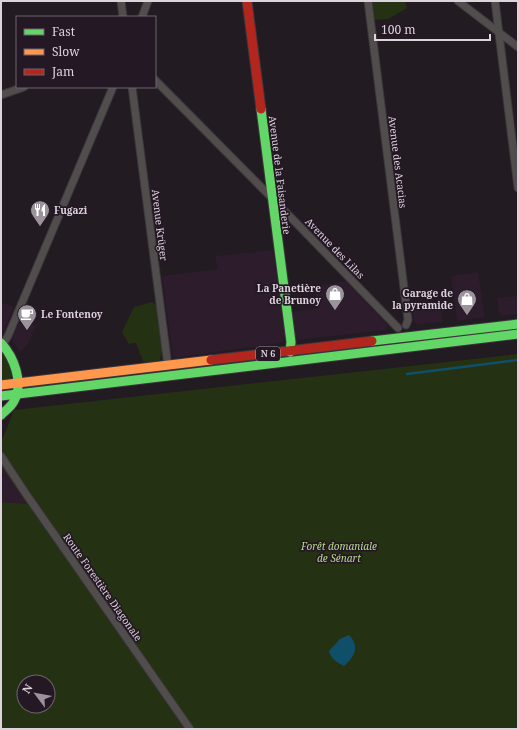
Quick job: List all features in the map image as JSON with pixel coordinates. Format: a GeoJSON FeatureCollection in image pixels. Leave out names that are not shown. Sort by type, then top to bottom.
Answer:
{"type":"FeatureCollection","features":[{"type":"Feature","properties":{"kind":"main road","name":"Avenue de la Faisanderie"},"geometry":{"type":"LineString","coordinates":[[247,1],[291,342],[290,352]]}},
{"type":"Feature","properties":{"kind":"main road","name":"N 6"},"geometry":{"type":"LineString","coordinates":[[1,385],[518,324]]}},
{"type":"Feature","properties":{"kind":"main road","name":"N 6"},"geometry":{"type":"LineString","coordinates":[[1,396],[518,334]]}},
{"type":"Feature","properties":{"kind":"main road"},"geometry":{"type":"LineString","coordinates":[[1,415],[14,401],[17,384],[17,374],[13,359],[2,344]]}},
{"type":"Feature","properties":{"kind":"street"},"geometry":{"type":"LineString","coordinates":[[121,1],[123,16]]}},
{"type":"Feature","properties":{"kind":"street"},"geometry":{"type":"LineString","coordinates":[[142,16],[148,1]]}},
{"type":"Feature","properties":{"kind":"street","name":"Avenue des Acacias"},"geometry":{"type":"LineString","coordinates":[[368,1],[408,320],[406,325]]}},
{"type":"Feature","properties":{"kind":"street"},"geometry":{"type":"LineString","coordinates":[[458,1],[518,47]]}},
{"type":"Feature","properties":{"kind":"street"},"geometry":{"type":"LineString","coordinates":[[495,1],[518,188]]}},
{"type":"Feature","properties":{"kind":"street","name":"Avenue des Lilas"},"geometry":{"type":"LineString","coordinates":[[156,81],[398,328]]}},
{"type":"Feature","properties":{"kind":"street"},"geometry":{"type":"LineString","coordinates":[[1,95],[21,88]]}},
{"type":"Feature","properties":{"kind":"street"},"geometry":{"type":"LineString","coordinates":[[2,344],[8,336],[112,88]]}},
{"type":"Feature","properties":{"kind":"street","name":"Avenue Krüger"},"geometry":{"type":"LineString","coordinates":[[132,88],[168,366]]}},
{"type":"Feature","properties":{"kind":"street"},"geometry":{"type":"LineString","coordinates":[[391,339],[398,328],[406,325],[413,330],[415,336]]}},
{"type":"Feature","properties":{"kind":"street","name":"Route Forestière Diagonale"},"geometry":{"type":"LineString","coordinates":[[1,456],[190,729]]}},
{"type":"Feature","properties":{"kind":"shaded area"},"geometry":{"type":"Polygon","coordinates":[[[273,250],[285,339],[281,343],[173,358],[162,276],[218,269],[215,256],[273,250]]]}},
{"type":"Feature","properties":{"kind":"shaded area"},"geometry":{"type":"Polygon","coordinates":[[[478,272],[485,317],[457,321],[451,276],[478,272]]]}},
{"type":"Feature","properties":{"kind":"shaded area"},"geometry":{"type":"Polygon","coordinates":[[[346,281],[388,326],[386,330],[297,340],[295,336],[292,312],[318,308],[315,286],[346,281]]]}},
{"type":"Feature","properties":{"kind":"shaded area"},"geometry":{"type":"Polygon","coordinates":[[[518,296],[518,314],[500,316],[497,298],[518,296]]]}},
{"type":"Feature","properties":{"kind":"shaded area"},"geometry":{"type":"Polygon","coordinates":[[[1,302],[14,307],[3,333],[1,332],[1,302]]]}},
{"type":"Feature","properties":{"kind":"shaded area"},"geometry":{"type":"Polygon","coordinates":[[[441,304],[443,322],[418,325],[414,322],[412,307],[441,304]]]}},
{"type":"Feature","properties":{"kind":"shaded area"},"geometry":{"type":"Polygon","coordinates":[[[25,310],[28,311],[24,321],[36,326],[28,344],[20,352],[12,339],[25,310]]]}},
{"type":"Feature","properties":{"kind":"shaded area"},"geometry":{"type":"Polygon","coordinates":[[[1,466],[28,505],[1,502],[1,466]]]}},
{"type":"Feature","properties":{"kind":"green space"},"geometry":{"type":"Polygon","coordinates":[[[372,1],[405,1],[407,8],[388,19],[374,20],[372,1]]]}},
{"type":"Feature","properties":{"kind":"green space"},"geometry":{"type":"Polygon","coordinates":[[[152,302],[157,306],[158,324],[165,334],[160,360],[149,363],[143,361],[136,343],[129,344],[122,332],[134,307],[152,302]]]}},
{"type":"Feature","properties":{"kind":"green space"},"geometry":{"type":"Polygon","coordinates":[[[1,350],[9,362],[12,375],[10,379],[1,380],[1,350]]]}},
{"type":"Feature","properties":{"kind":"green space","name":"Forêt domaniale de Sénart"},"geometry":{"type":"Polygon","coordinates":[[[518,354],[518,729],[1,729],[1,502],[27,504],[1,466],[1,439],[3,438],[14,410],[518,354]]]}},
{"type":"Feature","properties":{"kind":"water"},"geometry":{"type":"Polygon","coordinates":[[[349,635],[354,644],[355,651],[351,659],[344,666],[334,660],[329,651],[340,639],[349,635]]]}},
{"type":"Feature","properties":{"kind":"waterway"},"geometry":{"type":"LineString","coordinates":[[407,374],[518,360]]}},
{"type":"Feature","properties":{"kind":"traffic: fast"},"geometry":{"type":"LineString","coordinates":[[261,109],[291,342],[290,352]]}},
{"type":"Feature","properties":{"kind":"traffic: fast"},"geometry":{"type":"LineString","coordinates":[[372,341],[518,324]]}},
{"type":"Feature","properties":{"kind":"traffic: fast"},"geometry":{"type":"LineString","coordinates":[[1,396],[518,334]]}},
{"type":"Feature","properties":{"kind":"traffic: fast"},"geometry":{"type":"LineString","coordinates":[[1,343],[10,355],[18,378],[17,394],[13,403],[1,415]]}},
{"type":"Feature","properties":{"kind":"traffic: slow"},"geometry":{"type":"LineString","coordinates":[[1,385],[211,360]]}},
{"type":"Feature","properties":{"kind":"traffic: jam"},"geometry":{"type":"LineString","coordinates":[[247,1],[261,109]]}},
{"type":"Feature","properties":{"kind":"traffic: jam"},"geometry":{"type":"LineString","coordinates":[[211,360],[372,341]]}},
{"type":"Feature","properties":{"kind":"place","name":"Fugazi"},"geometry":{"type":"Point","coordinates":[40,227]}},
{"type":"Feature","properties":{"kind":"place","name":"La Panetière de Brunoy"},"geometry":{"type":"Point","coordinates":[335,311]}},
{"type":"Feature","properties":{"kind":"place","name":"Garage de la pyramide"},"geometry":{"type":"Point","coordinates":[467,316]}},
{"type":"Feature","properties":{"kind":"place","name":"Le Fontenoy"},"geometry":{"type":"Point","coordinates":[27,331]}}]}
